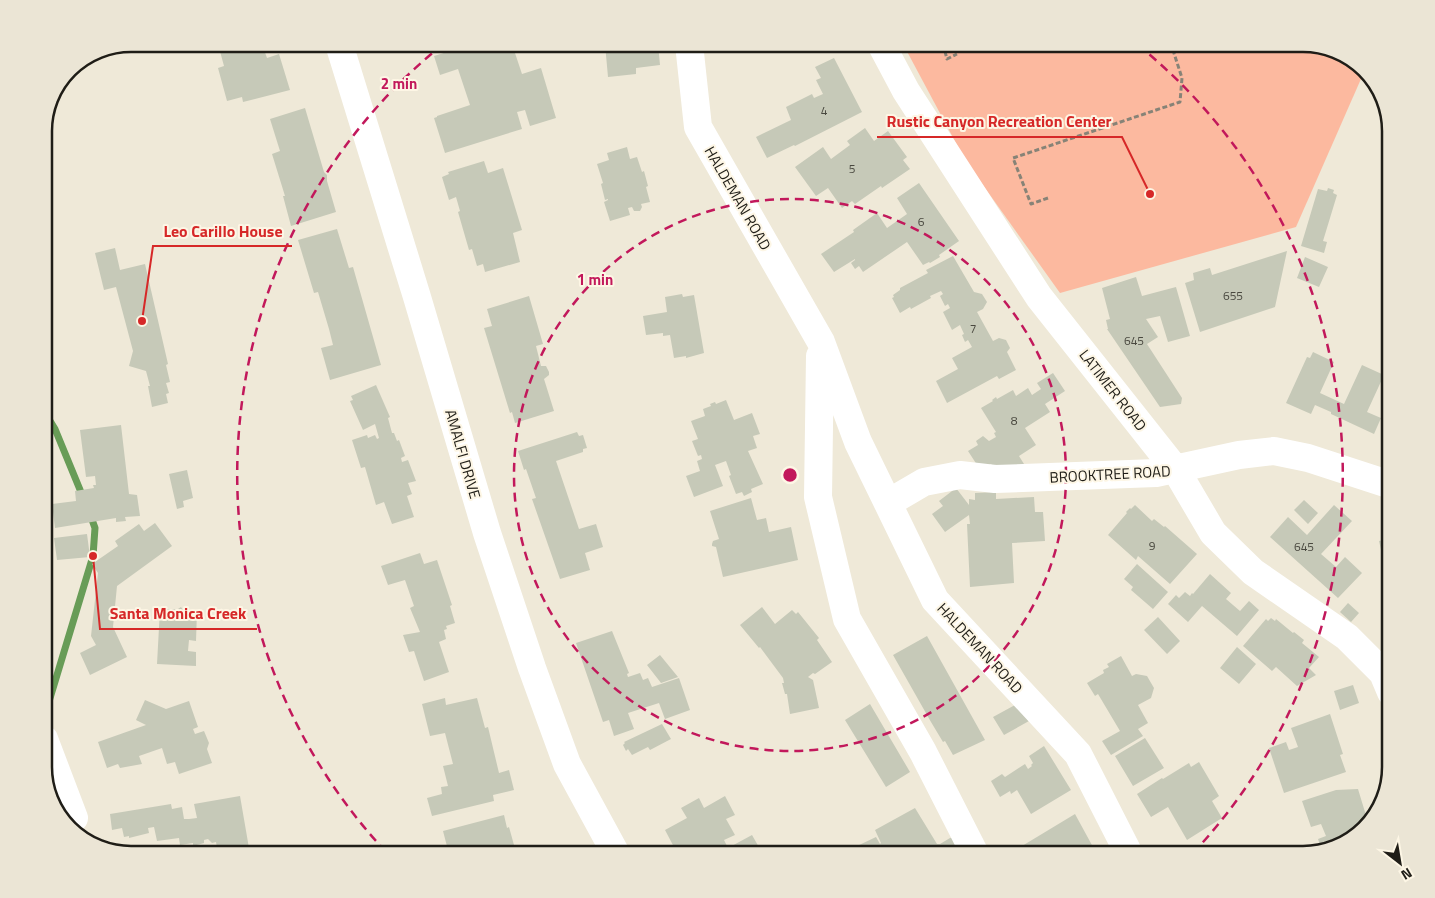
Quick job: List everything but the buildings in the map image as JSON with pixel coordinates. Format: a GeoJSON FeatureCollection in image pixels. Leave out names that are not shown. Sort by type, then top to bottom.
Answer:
{"type":"FeatureCollection","features":[{"type":"Feature","properties":{"kind":"street","name":"AMALFI DRIVE"},"geometry":{"type":"LineString","coordinates":[[341,52],[487,533],[532,668],[567,764],[612,846]]}},
{"type":"Feature","properties":{"kind":"street","name":"HALDEMAN ROAD"},"geometry":{"type":"LineString","coordinates":[[690,52],[698,127],[821,342],[858,442],[935,600],[1078,754],[1125,846]]}},
{"type":"Feature","properties":{"kind":"street","name":"LATIMER ROAD"},"geometry":{"type":"LineString","coordinates":[[885,52],[906,91],[1039,297],[1176,470],[1213,533],[1253,572],[1347,637],[1382,672]]}},
{"type":"Feature","properties":{"kind":"street"},"geometry":{"type":"LineString","coordinates":[[821,342],[818,497],[847,620],[923,752],[971,846]]}},
{"type":"Feature","properties":{"kind":"street","name":"BROOKTREE ROAD"},"geometry":{"type":"LineString","coordinates":[[888,503],[924,482],[960,475],[995,480],[1156,473],[1239,455],[1274,450],[1382,478]]}},
{"type":"Feature","properties":{"kind":"street"},"geometry":{"type":"LineString","coordinates":[[53,762],[74,818]]}},
{"type":"Feature","properties":{"kind":"path"},"geometry":{"type":"LineString","coordinates":[[945,52],[947,59],[957,54]]}},
{"type":"Feature","properties":{"kind":"path"},"geometry":{"type":"LineString","coordinates":[[1048,198],[1031,204],[1014,158],[1180,102],[1182,78],[1174,52]]}},
{"type":"Feature","properties":{"kind":"shaded area"},"geometry":{"type":"Polygon","coordinates":[[[907,52],[1303,52],[1324,55],[1343,63],[1361,78],[1296,227],[1060,293],[965,160],[907,52]]]}},
{"type":"Feature","properties":{"kind":"waterway"},"geometry":{"type":"LineString","coordinates":[[53,426],[83,497]]}},
{"type":"Feature","properties":{"kind":"waterway"},"geometry":{"type":"LineString","coordinates":[[53,688],[93,556],[95,528],[90,514]]}},
{"type":"Feature","properties":{"kind":"place","name":"Rustic Canyon Recreation Center"},"geometry":{"type":"Point","coordinates":[1150,194]}},
{"type":"Feature","properties":{"kind":"place","name":"Leo Carillo House"},"geometry":{"type":"Point","coordinates":[142,321]}},
{"type":"Feature","properties":{"kind":"place","name":"Santa Monica Creek"},"geometry":{"type":"Point","coordinates":[93,556]}}]}
